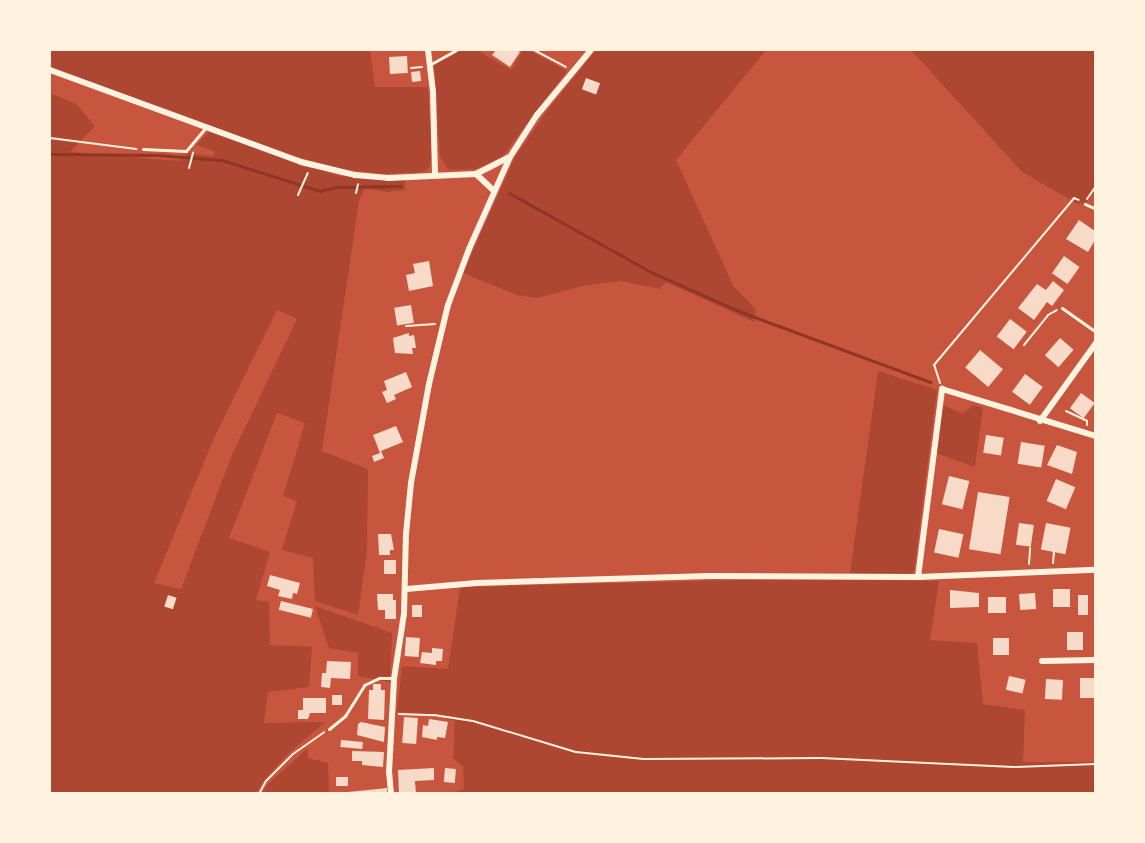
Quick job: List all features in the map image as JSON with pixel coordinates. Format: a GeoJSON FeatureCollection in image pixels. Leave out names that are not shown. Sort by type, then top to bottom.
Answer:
{"type":"FeatureCollection","features":[{"type":"Feature","properties":{"kind":"street"},"geometry":{"type":"LineString","coordinates":[[428,50],[431,64],[435,174]]}},
{"type":"Feature","properties":{"kind":"street"},"geometry":{"type":"LineString","coordinates":[[392,794],[389,772],[394,678],[405,589],[406,534],[411,483],[429,384],[443,326],[469,249],[493,190],[510,157],[537,115],[591,50]]}},
{"type":"Feature","properties":{"kind":"street"},"geometry":{"type":"LineString","coordinates":[[50,70],[329,170],[388,178],[435,174],[476,174],[510,157]]}},
{"type":"Feature","properties":{"kind":"street"},"geometry":{"type":"LineString","coordinates":[[476,174],[493,190]]}},
{"type":"Feature","properties":{"kind":"street"},"geometry":{"type":"LineString","coordinates":[[1040,421],[1095,343]]}},
{"type":"Feature","properties":{"kind":"street"},"geometry":{"type":"LineString","coordinates":[[918,577],[942,389],[1040,421],[1095,436]]}},
{"type":"Feature","properties":{"kind":"street"},"geometry":{"type":"LineString","coordinates":[[405,589],[477,583],[709,576],[918,577],[1095,570]]}},
{"type":"Feature","properties":{"kind":"street"},"geometry":{"type":"LineString","coordinates":[[1042,661],[1095,660]]}},
{"type":"Feature","properties":{"kind":"lane"},"geometry":{"type":"LineString","coordinates":[[431,64],[456,50]]}},
{"type":"Feature","properties":{"kind":"lane"},"geometry":{"type":"LineString","coordinates":[[143,149],[186,151],[206,127]]}},
{"type":"Feature","properties":{"kind":"lane"},"geometry":{"type":"LineString","coordinates":[[1085,204],[1095,209]]}},
{"type":"Feature","properties":{"kind":"lane"},"geometry":{"type":"LineString","coordinates":[[1062,308],[1095,332]]}},
{"type":"Feature","properties":{"kind":"lane"},"geometry":{"type":"LineString","coordinates":[[329,729],[345,716],[364,685],[379,678],[394,678]]}},
{"type":"Feature","properties":{"kind":"path"},"geometry":{"type":"LineString","coordinates":[[534,50],[574,71]]}},
{"type":"Feature","properties":{"kind":"path"},"geometry":{"type":"LineString","coordinates":[[50,138],[143,149]]}},
{"type":"Feature","properties":{"kind":"path"},"geometry":{"type":"LineString","coordinates":[[189,166],[194,151]]}},
{"type":"Feature","properties":{"kind":"path"},"geometry":{"type":"LineString","coordinates":[[298,195],[303,181]]}},
{"type":"Feature","properties":{"kind":"path"},"geometry":{"type":"LineString","coordinates":[[356,194],[358,183]]}},
{"type":"Feature","properties":{"kind":"path"},"geometry":{"type":"LineString","coordinates":[[942,389],[934,365],[1074,198],[1085,204],[1095,186]]}},
{"type":"Feature","properties":{"kind":"path"},"geometry":{"type":"LineString","coordinates":[[1024,345],[1048,315],[1062,308]]}},
{"type":"Feature","properties":{"kind":"path"},"geometry":{"type":"LineString","coordinates":[[406,326],[428,323],[443,326]]}},
{"type":"Feature","properties":{"kind":"path"},"geometry":{"type":"LineString","coordinates":[[1066,411],[1087,421],[1087,434]]}},
{"type":"Feature","properties":{"kind":"path"},"geometry":{"type":"LineString","coordinates":[[1028,573],[1030,548]]}},
{"type":"Feature","properties":{"kind":"path"},"geometry":{"type":"LineString","coordinates":[[1052,572],[1054,552]]}},
{"type":"Feature","properties":{"kind":"path"},"geometry":{"type":"LineString","coordinates":[[393,714],[434,715],[473,722],[576,752],[644,759],[821,758],[1014,767],[1095,764]]}},
{"type":"Feature","properties":{"kind":"path"},"geometry":{"type":"LineString","coordinates":[[259,794],[266,782],[293,754],[329,729]]}},
{"type":"Feature","properties":{"kind":"shaded area"},"geometry":{"type":"Polygon","coordinates":[[[50,50],[370,50],[375,87],[428,87],[432,160],[429,168],[422,172],[382,174],[342,169],[293,156],[50,67],[50,50]]]}},
{"type":"Feature","properties":{"kind":"shaded area"},"geometry":{"type":"Polygon","coordinates":[[[461,50],[477,50],[511,70],[523,50],[529,50],[567,71],[502,157],[476,169],[449,170],[440,157],[434,64],[461,50]]]}},
{"type":"Feature","properties":{"kind":"shaded area"},"geometry":{"type":"Polygon","coordinates":[[[596,50],[766,50],[676,160],[734,287],[756,309],[754,322],[666,282],[660,289],[620,281],[583,286],[537,298],[517,295],[463,273],[515,157],[549,108],[596,50]]]}},
{"type":"Feature","properties":{"kind":"shaded area"},"geometry":{"type":"Polygon","coordinates":[[[911,50],[1095,50],[1096,190],[1088,201],[1078,204],[1022,172],[911,50]]]}},
{"type":"Feature","properties":{"kind":"shaded area"},"geometry":{"type":"Polygon","coordinates":[[[50,93],[76,104],[95,126],[70,152],[179,161],[188,153],[213,156],[215,151],[196,145],[209,132],[339,176],[405,180],[405,190],[387,192],[365,188],[359,201],[322,451],[368,469],[367,550],[358,615],[315,601],[313,558],[282,550],[297,501],[283,496],[305,423],[277,413],[229,538],[270,552],[256,600],[269,602],[270,645],[312,647],[309,687],[268,692],[264,723],[325,722],[289,753],[266,778],[256,793],[50,793],[50,93]],[[277,310],[214,438],[154,583],[181,589],[232,455],[297,319],[277,310]]]}},
{"type":"Feature","properties":{"kind":"shaded area"},"geometry":{"type":"Polygon","coordinates":[[[878,371],[937,390],[914,571],[907,575],[850,573],[878,371]]]}},
{"type":"Feature","properties":{"kind":"shaded area"},"geometry":{"type":"Polygon","coordinates":[[[973,405],[983,408],[975,467],[936,453],[941,408],[944,406],[963,413],[973,405]]]}},
{"type":"Feature","properties":{"kind":"shaded area"},"geometry":{"type":"Polygon","coordinates":[[[786,579],[939,581],[930,640],[977,643],[983,704],[1025,710],[1023,762],[1095,762],[1095,793],[451,793],[464,789],[463,766],[453,759],[455,721],[446,719],[444,715],[397,712],[402,666],[448,669],[460,587],[786,579]]]}},
{"type":"Feature","properties":{"kind":"shaded area"},"geometry":{"type":"Polygon","coordinates":[[[315,606],[392,633],[390,682],[358,676],[358,653],[329,648],[315,606]]]}},
{"type":"Feature","properties":{"kind":"shaded area"},"geometry":{"type":"Polygon","coordinates":[[[308,748],[308,758],[328,763],[329,793],[262,793],[267,785],[308,748]]]}},
{"type":"Feature","properties":{"kind":"building"},"geometry":{"type":"Polygon","coordinates":[[[496,50],[520,52],[510,67],[492,55],[496,50]]]}},
{"type":"Feature","properties":{"kind":"building"},"geometry":{"type":"Polygon","coordinates":[[[407,56],[408,73],[390,74],[389,57],[407,56]]]}},
{"type":"Feature","properties":{"kind":"building"},"geometry":{"type":"Polygon","coordinates":[[[420,71],[421,81],[412,82],[411,72],[420,71]]]}},
{"type":"Feature","properties":{"kind":"building"},"geometry":{"type":"Polygon","coordinates":[[[586,78],[600,83],[596,94],[582,89],[586,78]]]}},
{"type":"Feature","properties":{"kind":"building"},"geometry":{"type":"Polygon","coordinates":[[[1079,220],[1095,231],[1095,240],[1088,252],[1066,239],[1079,220]]]}},
{"type":"Feature","properties":{"kind":"building"},"geometry":{"type":"Polygon","coordinates":[[[1064,256],[1080,267],[1068,284],[1052,273],[1064,256]]]}},
{"type":"Feature","properties":{"kind":"building"},"geometry":{"type":"Polygon","coordinates":[[[429,261],[433,286],[409,291],[406,275],[415,273],[413,264],[429,261]]]}},
{"type":"Feature","properties":{"kind":"building"},"geometry":{"type":"Polygon","coordinates":[[[1053,281],[1064,290],[1052,306],[1047,302],[1034,320],[1018,308],[1037,284],[1046,290],[1053,281]]]}},
{"type":"Feature","properties":{"kind":"building"},"geometry":{"type":"Polygon","coordinates":[[[411,305],[414,323],[397,325],[394,308],[411,305]]]}},
{"type":"Feature","properties":{"kind":"building"},"geometry":{"type":"Polygon","coordinates":[[[1010,319],[1027,332],[1014,349],[997,337],[1010,319]]]}},
{"type":"Feature","properties":{"kind":"building"},"geometry":{"type":"Polygon","coordinates":[[[409,333],[409,336],[414,335],[416,348],[412,348],[413,354],[395,353],[393,338],[409,333]]]}},
{"type":"Feature","properties":{"kind":"building"},"geometry":{"type":"Polygon","coordinates":[[[1060,338],[1074,350],[1058,367],[1045,355],[1060,338]]]}},
{"type":"Feature","properties":{"kind":"building"},"geometry":{"type":"Polygon","coordinates":[[[980,350],[1003,369],[988,387],[965,368],[980,350]]]}},
{"type":"Feature","properties":{"kind":"building"},"geometry":{"type":"Polygon","coordinates":[[[406,372],[412,387],[394,395],[396,399],[387,403],[382,392],[387,390],[384,381],[406,372]]]}},
{"type":"Feature","properties":{"kind":"building"},"geometry":{"type":"Polygon","coordinates":[[[1025,374],[1043,387],[1030,405],[1012,392],[1025,374]]]}},
{"type":"Feature","properties":{"kind":"building"},"geometry":{"type":"Polygon","coordinates":[[[1081,393],[1095,403],[1084,418],[1070,408],[1081,393]]]}},
{"type":"Feature","properties":{"kind":"building"},"geometry":{"type":"Polygon","coordinates":[[[396,426],[403,442],[381,451],[384,458],[374,462],[372,456],[380,453],[373,435],[396,426]]]}},
{"type":"Feature","properties":{"kind":"building"},"geometry":{"type":"Polygon","coordinates":[[[986,435],[1004,438],[1001,456],[983,453],[986,435]]]}},
{"type":"Feature","properties":{"kind":"building"},"geometry":{"type":"Polygon","coordinates":[[[1021,442],[1045,446],[1041,467],[1018,464],[1021,442]]]}},
{"type":"Feature","properties":{"kind":"building"},"geometry":{"type":"Polygon","coordinates":[[[1057,445],[1077,452],[1072,474],[1047,465],[1057,445]]]}},
{"type":"Feature","properties":{"kind":"building"},"geometry":{"type":"Polygon","coordinates":[[[949,476],[969,481],[962,509],[942,504],[949,476]]]}},
{"type":"Feature","properties":{"kind":"building"},"geometry":{"type":"Polygon","coordinates":[[[1056,479],[1075,487],[1066,509],[1047,501],[1056,479]]]}},
{"type":"Feature","properties":{"kind":"building"},"geometry":{"type":"Polygon","coordinates":[[[978,492],[1010,497],[1001,554],[969,549],[978,492]]]}},
{"type":"Feature","properties":{"kind":"building"},"geometry":{"type":"Polygon","coordinates":[[[1019,523],[1034,525],[1031,547],[1016,545],[1019,523]]]}},
{"type":"Feature","properties":{"kind":"building"},"geometry":{"type":"Polygon","coordinates":[[[1046,523],[1071,528],[1065,554],[1041,550],[1046,523]]]}},
{"type":"Feature","properties":{"kind":"building"},"geometry":{"type":"Polygon","coordinates":[[[939,529],[963,534],[958,558],[934,552],[939,529]]]}},
{"type":"Feature","properties":{"kind":"building"},"geometry":{"type":"Polygon","coordinates":[[[378,534],[391,534],[394,550],[390,550],[390,555],[379,555],[378,534]]]}},
{"type":"Feature","properties":{"kind":"building"},"geometry":{"type":"Polygon","coordinates":[[[384,560],[396,560],[396,574],[384,574],[384,560]]]}},
{"type":"Feature","properties":{"kind":"building"},"geometry":{"type":"Polygon","coordinates":[[[270,575],[300,583],[297,594],[293,593],[292,599],[278,596],[280,590],[267,586],[270,575]]]}},
{"type":"Feature","properties":{"kind":"building"},"geometry":{"type":"Polygon","coordinates":[[[1053,589],[1070,589],[1070,607],[1053,607],[1053,589]]]}},
{"type":"Feature","properties":{"kind":"building"},"geometry":{"type":"Polygon","coordinates":[[[950,590],[979,593],[979,607],[950,608],[950,590]]]}},
{"type":"Feature","properties":{"kind":"building"},"geometry":{"type":"Polygon","coordinates":[[[1035,593],[1036,609],[1020,610],[1019,594],[1035,593]]]}},
{"type":"Feature","properties":{"kind":"building"},"geometry":{"type":"Polygon","coordinates":[[[377,594],[393,594],[393,600],[396,600],[396,619],[385,619],[385,610],[378,610],[377,594]]]}},
{"type":"Feature","properties":{"kind":"building"},"geometry":{"type":"Polygon","coordinates":[[[168,595],[177,598],[173,609],[164,606],[168,595]]]}},
{"type":"Feature","properties":{"kind":"building"},"geometry":{"type":"Polygon","coordinates":[[[1078,595],[1088,595],[1088,615],[1078,615],[1078,595]]]}},
{"type":"Feature","properties":{"kind":"building"},"geometry":{"type":"Polygon","coordinates":[[[988,597],[1006,597],[1006,613],[988,613],[988,597]]]}},
{"type":"Feature","properties":{"kind":"building"},"geometry":{"type":"Polygon","coordinates":[[[281,601],[313,609],[311,618],[279,610],[281,601]]]}},
{"type":"Feature","properties":{"kind":"building"},"geometry":{"type":"Polygon","coordinates":[[[412,605],[422,605],[422,617],[412,617],[412,605]]]}},
{"type":"Feature","properties":{"kind":"building"},"geometry":{"type":"Polygon","coordinates":[[[1067,632],[1083,632],[1083,650],[1067,650],[1067,632]]]}},
{"type":"Feature","properties":{"kind":"building"},"geometry":{"type":"Polygon","coordinates":[[[406,637],[420,638],[419,657],[405,656],[406,637]]]}},
{"type":"Feature","properties":{"kind":"building"},"geometry":{"type":"Polygon","coordinates":[[[993,638],[1009,638],[1009,655],[993,655],[993,638]]]}},
{"type":"Feature","properties":{"kind":"building"},"geometry":{"type":"Polygon","coordinates":[[[432,648],[443,649],[442,661],[436,661],[436,665],[420,663],[422,652],[432,653],[432,648]]]}},
{"type":"Feature","properties":{"kind":"building"},"geometry":{"type":"Polygon","coordinates":[[[327,661],[351,662],[350,679],[331,678],[330,688],[321,687],[322,673],[326,673],[327,661]]]}},
{"type":"Feature","properties":{"kind":"building"},"geometry":{"type":"Polygon","coordinates":[[[1009,676],[1026,680],[1022,693],[1006,690],[1009,676]]]}},
{"type":"Feature","properties":{"kind":"building"},"geometry":{"type":"Polygon","coordinates":[[[1080,678],[1095,678],[1095,698],[1080,698],[1080,678]]]}},
{"type":"Feature","properties":{"kind":"building"},"geometry":{"type":"Polygon","coordinates":[[[1046,679],[1063,680],[1062,700],[1045,699],[1046,679]]]}},
{"type":"Feature","properties":{"kind":"building"},"geometry":{"type":"Polygon","coordinates":[[[373,684],[381,684],[381,690],[385,690],[384,720],[368,719],[369,690],[373,690],[373,684]]]}},
{"type":"Feature","properties":{"kind":"building"},"geometry":{"type":"Polygon","coordinates":[[[332,695],[342,695],[342,705],[332,705],[332,695]]]}},
{"type":"Feature","properties":{"kind":"building"},"geometry":{"type":"Polygon","coordinates":[[[303,698],[326,698],[326,713],[310,713],[308,719],[298,719],[298,710],[303,710],[303,698]]]}},
{"type":"Feature","properties":{"kind":"building"},"geometry":{"type":"Polygon","coordinates":[[[404,717],[418,718],[416,744],[402,743],[404,717]]]}},
{"type":"Feature","properties":{"kind":"building"},"geometry":{"type":"Polygon","coordinates":[[[429,719],[448,722],[445,738],[437,737],[437,740],[422,737],[423,725],[428,726],[429,719]]]}},
{"type":"Feature","properties":{"kind":"building"},"geometry":{"type":"Polygon","coordinates":[[[361,722],[385,727],[384,742],[357,735],[358,724],[361,722]]]}},
{"type":"Feature","properties":{"kind":"building"},"geometry":{"type":"Polygon","coordinates":[[[341,740],[363,742],[362,749],[340,747],[341,740]]]}},
{"type":"Feature","properties":{"kind":"building"},"geometry":{"type":"Polygon","coordinates":[[[352,751],[384,752],[383,767],[362,765],[362,761],[352,761],[352,751]]]}},
{"type":"Feature","properties":{"kind":"building"},"geometry":{"type":"Polygon","coordinates":[[[434,768],[434,780],[415,781],[416,794],[399,794],[398,770],[434,768]]]}},
{"type":"Feature","properties":{"kind":"building"},"geometry":{"type":"Polygon","coordinates":[[[445,768],[456,769],[455,783],[444,782],[445,768]]]}},
{"type":"Feature","properties":{"kind":"building"},"geometry":{"type":"Polygon","coordinates":[[[336,777],[348,777],[348,786],[336,786],[336,777]]]}},
{"type":"Feature","properties":{"kind":"building"},"geometry":{"type":"Polygon","coordinates":[[[387,788],[387,794],[348,794],[348,792],[387,788]]]}},
{"type":"Feature","properties":{"kind":"waterway"},"geometry":{"type":"LineString","coordinates":[[50,154],[158,155],[222,160],[320,191],[336,187],[401,186]]}},
{"type":"Feature","properties":{"kind":"waterway"},"geometry":{"type":"LineString","coordinates":[[509,193],[653,273],[741,312],[930,382]]}}]}
